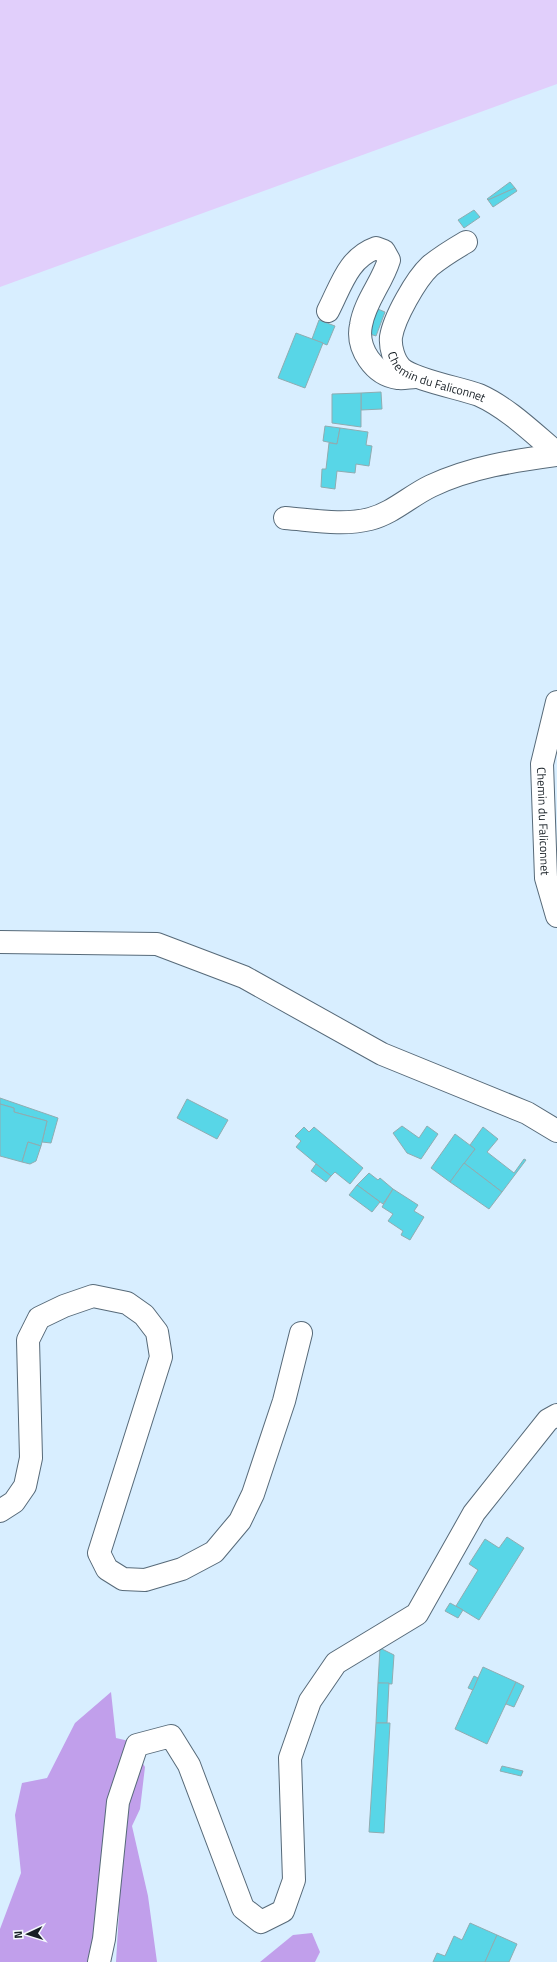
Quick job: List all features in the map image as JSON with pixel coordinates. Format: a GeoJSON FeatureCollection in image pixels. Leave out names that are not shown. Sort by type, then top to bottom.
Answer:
{"type":"FeatureCollection","features":[{"type":"Feature","properties":{"kind":"street","name":"Chemin du Faliconnet"},"geometry":{"type":"LineString","coordinates":[[466,242],[431,266],[417,280],[401,311],[391,337],[392,353],[401,368],[419,377],[479,396],[505,412],[557,454]]}},
{"type":"Feature","properties":{"kind":"street"},"geometry":{"type":"LineString","coordinates":[[328,311],[348,271],[356,259],[367,251],[376,248],[384,251],[388,260],[386,271],[368,304],[360,326],[362,344],[369,361],[379,371],[397,378],[419,377]]}},
{"type":"Feature","properties":{"kind":"street"},"geometry":{"type":"LineString","coordinates":[[285,518],[339,522],[370,520],[394,509],[429,487],[463,473],[506,462],[557,454]]}},
{"type":"Feature","properties":{"kind":"street","name":"Chemin du Faliconnet"},"geometry":{"type":"LineString","coordinates":[[557,702],[542,764],[546,878],[557,916]]}},
{"type":"Feature","properties":{"kind":"street"},"geometry":{"type":"LineString","coordinates":[[0,942],[157,944],[244,977],[382,1054],[527,1113],[557,1132]]}},
{"type":"Feature","properties":{"kind":"street"},"geometry":{"type":"LineString","coordinates":[[0,1511],[14,1502],[25,1486],[32,1458],[28,1340],[39,1318],[64,1306],[93,1296],[127,1303],[144,1315],[157,1332],[161,1357],[99,1554],[107,1569],[123,1579],[145,1580],[182,1569],[214,1552],[240,1521],[253,1494],[284,1401],[301,1333]]}},
{"type":"Feature","properties":{"kind":"street"},"geometry":{"type":"LineString","coordinates":[[99,1962],[104,1939],[118,1802],[137,1745],[171,1736],[189,1765],[243,1908],[261,1922],[283,1911],[294,1880],[290,1758],[310,1701],[336,1663],[417,1614],[474,1513],[548,1420],[557,1415]]}},
{"type":"Feature","properties":{"kind":"shaded area"},"geometry":{"type":"Polygon","coordinates":[[[0,0],[557,0],[557,84],[0,287],[0,0]]]}},
{"type":"Feature","properties":{"kind":"shaded area"},"geometry":{"type":"Polygon","coordinates":[[[111,1692],[116,1738],[129,1741],[145,1767],[140,1809],[132,1826],[148,1896],[157,1962],[116,1962],[119,1912],[97,1924],[87,1962],[0,1962],[0,1929],[21,1873],[15,1815],[22,1783],[47,1778],[75,1723],[111,1692]]]}},
{"type":"Feature","properties":{"kind":"shaded area"},"geometry":{"type":"Polygon","coordinates":[[[312,1933],[320,1952],[315,1962],[260,1962],[293,1935],[312,1933]]]}},
{"type":"Feature","properties":{"kind":"building"},"geometry":{"type":"Polygon","coordinates":[[[510,182],[515,188],[488,200],[487,199],[510,182]]]}},
{"type":"Feature","properties":{"kind":"building"},"geometry":{"type":"Polygon","coordinates":[[[515,188],[517,191],[493,207],[488,200],[515,188]]]}},
{"type":"Feature","properties":{"kind":"building"},"geometry":{"type":"Polygon","coordinates":[[[474,210],[480,217],[464,228],[458,220],[474,210]]]}},
{"type":"Feature","properties":{"kind":"building"},"geometry":{"type":"Polygon","coordinates":[[[373,307],[385,312],[376,336],[364,332],[373,307]]]}},
{"type":"Feature","properties":{"kind":"building"},"geometry":{"type":"Polygon","coordinates":[[[319,320],[335,326],[327,345],[312,339],[319,320]]]}},
{"type":"Feature","properties":{"kind":"building"},"geometry":{"type":"Polygon","coordinates":[[[296,333],[323,343],[305,388],[278,378],[296,333]]]}},
{"type":"Feature","properties":{"kind":"building"},"geometry":{"type":"Polygon","coordinates":[[[381,392],[382,409],[361,410],[361,393],[381,392]]]}},
{"type":"Feature","properties":{"kind":"building"},"geometry":{"type":"Polygon","coordinates":[[[361,393],[361,427],[332,423],[332,394],[361,393]]]}},
{"type":"Feature","properties":{"kind":"building"},"geometry":{"type":"Polygon","coordinates":[[[325,426],[340,428],[337,444],[323,441],[325,426]]]}},
{"type":"Feature","properties":{"kind":"building"},"geometry":{"type":"Polygon","coordinates":[[[340,428],[368,432],[366,445],[372,446],[369,466],[356,464],[355,473],[337,471],[335,489],[321,487],[322,469],[326,469],[329,443],[337,444],[340,428]]]}},
{"type":"Feature","properties":{"kind":"building"},"geometry":{"type":"Polygon","coordinates":[[[0,1098],[58,1118],[51,1143],[42,1142],[47,1121],[14,1112],[14,1108],[0,1104],[0,1098]]]}},
{"type":"Feature","properties":{"kind":"building"},"geometry":{"type":"Polygon","coordinates":[[[187,1099],[228,1120],[217,1139],[177,1118],[187,1099]]]}},
{"type":"Feature","properties":{"kind":"building"},"geometry":{"type":"Polygon","coordinates":[[[0,1104],[14,1108],[14,1112],[47,1121],[41,1146],[28,1142],[22,1162],[0,1156],[0,1104]]]}},
{"type":"Feature","properties":{"kind":"building"},"geometry":{"type":"Polygon","coordinates":[[[402,1126],[419,1138],[427,1126],[438,1134],[421,1159],[407,1153],[393,1133],[402,1126]]]}},
{"type":"Feature","properties":{"kind":"building"},"geometry":{"type":"Polygon","coordinates":[[[304,1127],[309,1132],[314,1127],[363,1168],[350,1184],[335,1172],[331,1176],[296,1147],[301,1141],[295,1136],[304,1127]]]}},
{"type":"Feature","properties":{"kind":"building"},"geometry":{"type":"Polygon","coordinates":[[[483,1127],[498,1139],[487,1152],[514,1173],[524,1159],[526,1160],[502,1192],[464,1163],[475,1149],[470,1145],[483,1127]]]}},
{"type":"Feature","properties":{"kind":"building"},"geometry":{"type":"Polygon","coordinates":[[[455,1134],[475,1149],[450,1182],[431,1168],[455,1134]]]}},
{"type":"Feature","properties":{"kind":"building"},"geometry":{"type":"Polygon","coordinates":[[[28,1142],[41,1146],[36,1161],[30,1164],[22,1162],[28,1142]]]}},
{"type":"Feature","properties":{"kind":"building"},"geometry":{"type":"Polygon","coordinates":[[[464,1163],[502,1192],[489,1209],[450,1182],[464,1163]]]}},
{"type":"Feature","properties":{"kind":"building"},"geometry":{"type":"Polygon","coordinates":[[[316,1164],[331,1176],[326,1182],[311,1171],[316,1164]]]}},
{"type":"Feature","properties":{"kind":"building"},"geometry":{"type":"Polygon","coordinates":[[[369,1173],[378,1180],[380,1178],[393,1189],[383,1204],[357,1185],[369,1173]]]}},
{"type":"Feature","properties":{"kind":"building"},"geometry":{"type":"Polygon","coordinates":[[[357,1185],[380,1202],[372,1212],[349,1195],[357,1185]]]}},
{"type":"Feature","properties":{"kind":"building"},"geometry":{"type":"Polygon","coordinates":[[[393,1189],[418,1205],[414,1211],[424,1217],[410,1240],[401,1235],[403,1231],[388,1221],[393,1214],[382,1207],[393,1189]]]}},
{"type":"Feature","properties":{"kind":"building"},"geometry":{"type":"Polygon","coordinates":[[[507,1537],[524,1548],[479,1620],[456,1606],[478,1570],[469,1564],[485,1539],[499,1548],[507,1537]]]}},
{"type":"Feature","properties":{"kind":"building"},"geometry":{"type":"Polygon","coordinates":[[[450,1603],[463,1610],[458,1618],[445,1611],[450,1603]]]}},
{"type":"Feature","properties":{"kind":"building"},"geometry":{"type":"Polygon","coordinates":[[[380,1648],[394,1655],[392,1684],[378,1683],[380,1648]]]}},
{"type":"Feature","properties":{"kind":"building"},"geometry":{"type":"Polygon","coordinates":[[[483,1667],[516,1682],[487,1744],[455,1729],[483,1667]]]}},
{"type":"Feature","properties":{"kind":"building"},"geometry":{"type":"Polygon","coordinates":[[[474,1676],[478,1678],[473,1690],[468,1688],[474,1676]]]}},
{"type":"Feature","properties":{"kind":"building"},"geometry":{"type":"Polygon","coordinates":[[[516,1682],[524,1686],[514,1707],[506,1704],[516,1682]]]}},
{"type":"Feature","properties":{"kind":"building"},"geometry":{"type":"Polygon","coordinates":[[[378,1683],[389,1683],[387,1723],[376,1723],[378,1683]]]}},
{"type":"Feature","properties":{"kind":"building"},"geometry":{"type":"Polygon","coordinates":[[[376,1723],[390,1723],[384,1833],[369,1832],[376,1723]]]}},
{"type":"Feature","properties":{"kind":"building"},"geometry":{"type":"Polygon","coordinates":[[[502,1766],[523,1771],[521,1776],[500,1771],[502,1766]]]}},
{"type":"Feature","properties":{"kind":"building"},"geometry":{"type":"Polygon","coordinates":[[[470,1923],[497,1935],[485,1962],[433,1962],[437,1953],[445,1956],[454,1936],[462,1940],[470,1923]]]}},
{"type":"Feature","properties":{"kind":"building"},"geometry":{"type":"Polygon","coordinates":[[[497,1935],[517,1944],[509,1962],[485,1962],[497,1935]]]}}]}
